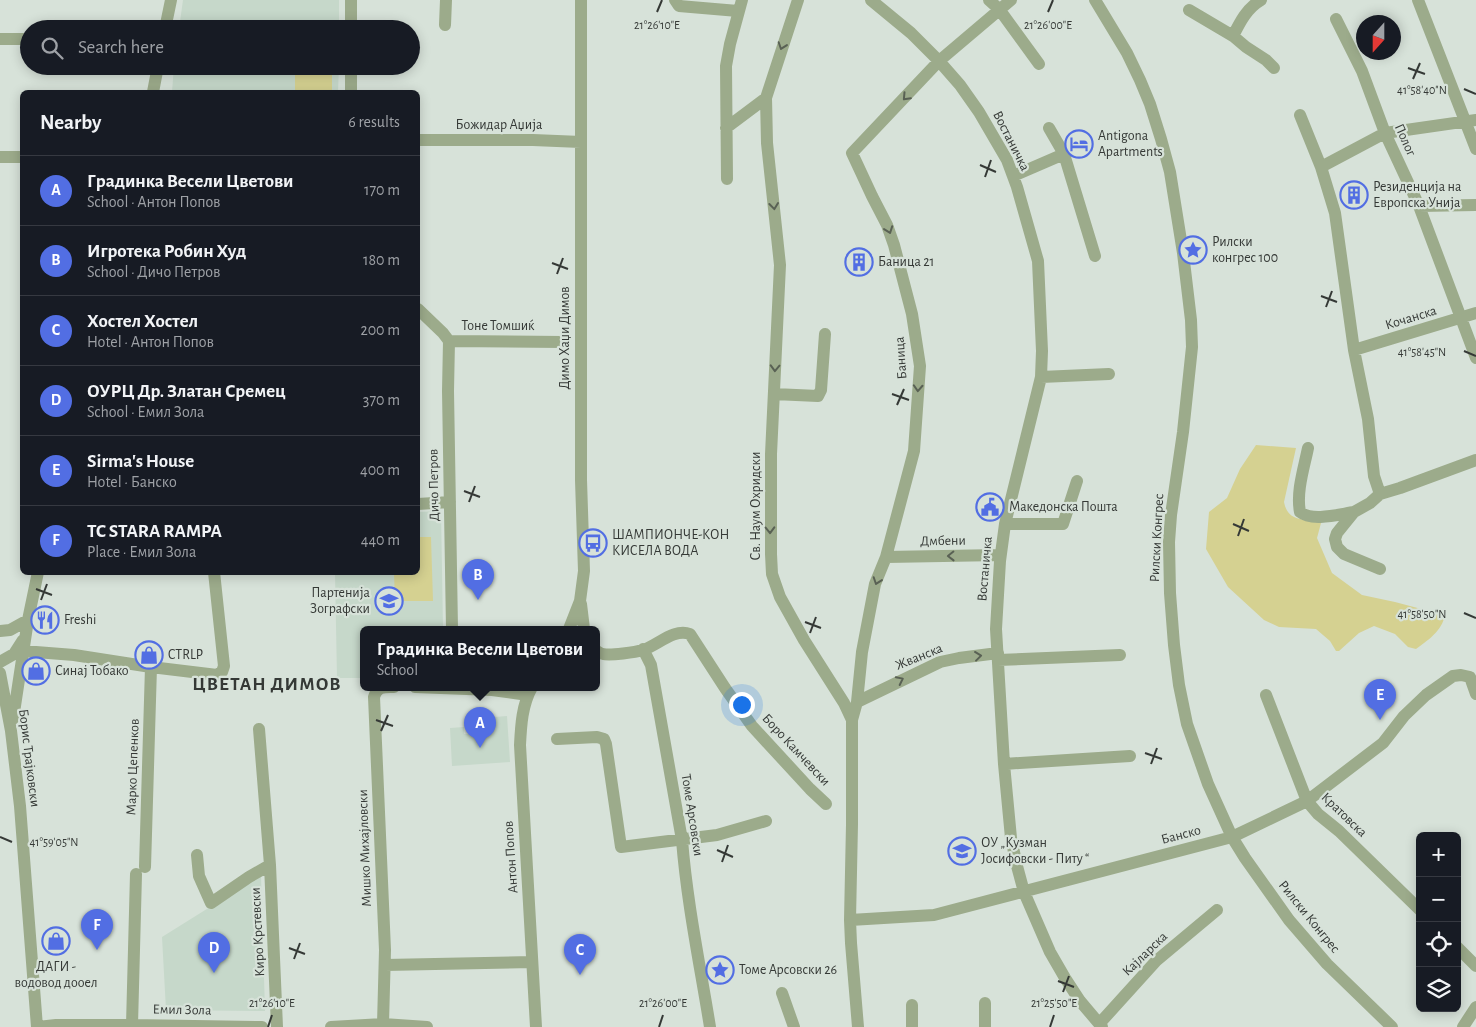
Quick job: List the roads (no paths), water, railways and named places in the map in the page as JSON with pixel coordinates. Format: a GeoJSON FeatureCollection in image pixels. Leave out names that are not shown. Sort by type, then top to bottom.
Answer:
{"type":"FeatureCollection","features":[{"type":"Feature","properties":{"kind":"street"},"geometry":{"type":"LineString","coordinates":[[167,20],[171,0]]}},
{"type":"Feature","properties":{"kind":"street"},"geometry":{"type":"LineString","coordinates":[[351,0],[351,20]]}},
{"type":"Feature","properties":{"kind":"street"},"geometry":{"type":"LineString","coordinates":[[445,24],[446,0]]}},
{"type":"Feature","properties":{"kind":"street","name":"Димо Хаџи Димов"},"geometry":{"type":"LineString","coordinates":[[580,0],[581,480],[584,553],[583,586],[580,601]]}},
{"type":"Feature","properties":{"kind":"street"},"geometry":{"type":"LineString","coordinates":[[675,0],[679,6],[740,6],[726,66],[727,179]]}},
{"type":"Feature","properties":{"kind":"street","name":"Св. Наум Охридски"},"geometry":{"type":"LineString","coordinates":[[798,0],[766,98],[767,143],[780,265],[770,472],[772,574],[780,597],[804,640],[844,703],[852,720],[850,920],[858,1027]]}},
{"type":"Feature","properties":{"kind":"street","name":"Востаничка"},"geometry":{"type":"LineString","coordinates":[[871,0],[911,33],[939,61],[960,85],[979,112],[1002,152],[1013,176],[1038,261],[1042,352],[1041,377],[1005,524],[1000,555],[996,629],[1004,764],[1012,838],[1024,892],[1050,952],[1065,978],[1101,1025]]}},
{"type":"Feature","properties":{"kind":"street"},"geometry":{"type":"LineString","coordinates":[[989,0],[999,9],[1040,64]]}},
{"type":"Feature","properties":{"kind":"street"},"geometry":{"type":"LineString","coordinates":[[939,61],[1012,0]]}},
{"type":"Feature","properties":{"kind":"street","name":"Рилски Конгрес"},"geometry":{"type":"LineString","coordinates":[[1095,0],[1127,53],[1150,104],[1170,172],[1184,253],[1192,347],[1169,542],[1170,602],[1179,685],[1187,724],[1208,784],[1232,837],[1245,858],[1289,920],[1327,964],[1392,1027]]}},
{"type":"Feature","properties":{"kind":"street"},"geometry":{"type":"LineString","coordinates":[[1232,36],[1252,6],[1261,0]]}},
{"type":"Feature","properties":{"kind":"street"},"geometry":{"type":"LineString","coordinates":[[1418,0],[1471,121],[1476,149]]}},
{"type":"Feature","properties":{"kind":"street"},"geometry":{"type":"LineString","coordinates":[[1189,10],[1232,36],[1266,60],[1274,68]]}},
{"type":"Feature","properties":{"kind":"street","name":"Полог"},"geometry":{"type":"LineString","coordinates":[[1336,19],[1362,71],[1385,133],[1419,206],[1476,358]]}},
{"type":"Feature","properties":{"kind":"street"},"geometry":{"type":"LineString","coordinates":[[0,39],[20,39]]}},
{"type":"Feature","properties":{"kind":"street","name":"Баница"},"geometry":{"type":"LineString","coordinates":[[852,720],[857,702],[862,652],[875,584],[886,557],[914,451],[920,366],[912,314],[888,225],[852,153],[939,61]]}},
{"type":"Feature","properties":{"kind":"street"},"geometry":{"type":"LineString","coordinates":[[153,90],[156,75]]}},
{"type":"Feature","properties":{"kind":"street"},"geometry":{"type":"LineString","coordinates":[[351,75],[351,90]]}},
{"type":"Feature","properties":{"kind":"street"},"geometry":{"type":"LineString","coordinates":[[726,128],[766,98]]}},
{"type":"Feature","properties":{"kind":"street"},"geometry":{"type":"LineString","coordinates":[[1300,115],[1321,167],[1335,213],[1354,350],[1368,419],[1374,476],[1380,494]]}},
{"type":"Feature","properties":{"kind":"street"},"geometry":{"type":"LineString","coordinates":[[1321,167],[1385,133],[1471,121]]}},
{"type":"Feature","properties":{"kind":"street"},"geometry":{"type":"LineString","coordinates":[[1049,128],[1064,154],[1095,256]]}},
{"type":"Feature","properties":{"kind":"street","name":"Божидар Аџија"},"geometry":{"type":"LineString","coordinates":[[420,140],[581,142]]}},
{"type":"Feature","properties":{"kind":"street"},"geometry":{"type":"LineString","coordinates":[[1013,176],[1064,154]]}},
{"type":"Feature","properties":{"kind":"street"},"geometry":{"type":"LineString","coordinates":[[0,157],[20,157]]}},
{"type":"Feature","properties":{"kind":"street"},"geometry":{"type":"LineString","coordinates":[[1419,206],[1476,205]]}},
{"type":"Feature","properties":{"kind":"street","name":"Тоне Томшиќ"},"geometry":{"type":"LineString","coordinates":[[420,310],[444,333],[449,341],[563,342]]}},
{"type":"Feature","properties":{"kind":"street","name":"Кочанска"},"geometry":{"type":"LineString","coordinates":[[1354,350],[1476,313]]}},
{"type":"Feature","properties":{"kind":"street"},"geometry":{"type":"LineString","coordinates":[[774,394],[818,396],[821,390],[825,334]]}},
{"type":"Feature","properties":{"kind":"street","name":"Дичо Петров"},"geometry":{"type":"LineString","coordinates":[[449,341],[448,392],[452,626]]}},
{"type":"Feature","properties":{"kind":"street"},"geometry":{"type":"LineString","coordinates":[[1041,377],[1109,374]]}},
{"type":"Feature","properties":{"kind":"street"},"geometry":{"type":"LineString","coordinates":[[1308,448],[1301,487],[1300,512],[1304,515],[1325,517],[1354,512],[1370,503],[1380,494],[1476,460]]}},
{"type":"Feature","properties":{"kind":"street"},"geometry":{"type":"LineString","coordinates":[[1005,524],[1063,524],[1077,481]]}},
{"type":"Feature","properties":{"kind":"street"},"geometry":{"type":"LineString","coordinates":[[420,504],[450,502]]}},
{"type":"Feature","properties":{"kind":"street"},"geometry":{"type":"LineString","coordinates":[[1354,512],[1337,533],[1335,544],[1344,554],[1380,569]]}},
{"type":"Feature","properties":{"kind":"street","name":"Дмбени"},"geometry":{"type":"LineString","coordinates":[[886,557],[1000,555]]}},
{"type":"Feature","properties":{"kind":"street"},"geometry":{"type":"LineString","coordinates":[[11,731],[25,637],[37,575]]}},
{"type":"Feature","properties":{"kind":"street"},"geometry":{"type":"LineString","coordinates":[[23,651],[217,675],[222,672],[224,666],[214,575]]}},
{"type":"Feature","properties":{"kind":"street"},"geometry":{"type":"LineString","coordinates":[[571,626],[580,601]]}},
{"type":"Feature","properties":{"kind":"street"},"geometry":{"type":"LineString","coordinates":[[580,601],[584,626]]}},
{"type":"Feature","properties":{"kind":"street"},"geometry":{"type":"LineString","coordinates":[[0,631],[10,630],[28,620]]}},
{"type":"Feature","properties":{"kind":"street","name":"Боро Камчевски"},"geometry":{"type":"LineString","coordinates":[[643,649],[683,632],[690,634],[752,726],[826,804]]}},
{"type":"Feature","properties":{"kind":"street"},"geometry":{"type":"LineString","coordinates":[[0,662],[14,654],[25,637]]}},
{"type":"Feature","properties":{"kind":"street"},"geometry":{"type":"LineString","coordinates":[[600,654],[643,649]]}},
{"type":"Feature","properties":{"kind":"street","name":"Томе Арсовски"},"geometry":{"type":"LineString","coordinates":[[643,649],[651,665],[682,840],[690,912],[710,1027]]}},
{"type":"Feature","properties":{"kind":"street","name":"Жванска"},"geometry":{"type":"LineString","coordinates":[[857,702],[940,662],[959,658],[1120,655]]}},
{"type":"Feature","properties":{"kind":"street","name":"Марко Цепенков"},"geometry":{"type":"LineString","coordinates":[[140,870],[151,667]]}},
{"type":"Feature","properties":{"kind":"street","name":"Борис Трајковски"},"geometry":{"type":"LineString","coordinates":[[0,673],[11,731],[20,806],[38,1027]]}},
{"type":"Feature","properties":{"kind":"street","name":"Банско"},"geometry":{"type":"LineString","coordinates":[[850,920],[934,915],[1232,837],[1307,801],[1383,743],[1404,716],[1426,694],[1453,676],[1461,674],[1470,677],[1476,694]]}},
{"type":"Feature","properties":{"kind":"street","name":"Мишко Михајловски"},"geometry":{"type":"LineString","coordinates":[[376,691],[374,696],[384,965],[383,1024]]}},
{"type":"Feature","properties":{"kind":"street","name":"Антон Попов"},"geometry":{"type":"LineString","coordinates":[[530,691],[523,713],[520,745],[536,1027]]}},
{"type":"Feature","properties":{"kind":"street","name":"Кратовска"},"geometry":{"type":"LineString","coordinates":[[1266,695],[1307,801],[1318,814],[1339,831],[1416,906]]}},
{"type":"Feature","properties":{"kind":"street","name":"Киро Крстевски"},"geometry":{"type":"LineString","coordinates":[[259,730],[270,865],[277,1027]]}},
{"type":"Feature","properties":{"kind":"street"},"geometry":{"type":"LineString","coordinates":[[557,739],[597,737],[604,739],[621,847],[717,835],[766,821]]}},
{"type":"Feature","properties":{"kind":"street"},"geometry":{"type":"LineString","coordinates":[[1004,764],[1130,756]]}},
{"type":"Feature","properties":{"kind":"street","name":"Киро Крстевски"},"geometry":{"type":"LineString","coordinates":[[197,855],[199,876],[211,904],[249,877],[270,865]]}},
{"type":"Feature","properties":{"kind":"street","name":"Емил Зола"},"geometry":{"type":"LineString","coordinates":[[132,1025],[140,870]]}},
{"type":"Feature","properties":{"kind":"street","name":"Кајларска"},"geometry":{"type":"LineString","coordinates":[[1101,1025],[1156,960],[1217,910]]}},
{"type":"Feature","properties":{"kind":"street"},"geometry":{"type":"LineString","coordinates":[[1461,951],[1476,966]]}},
{"type":"Feature","properties":{"kind":"street"},"geometry":{"type":"LineString","coordinates":[[384,965],[532,962]]}},
{"type":"Feature","properties":{"kind":"street"},"geometry":{"type":"LineString","coordinates":[[782,993],[794,1027]]}},
{"type":"Feature","properties":{"kind":"street"},"geometry":{"type":"LineString","coordinates":[[985,1003],[986,1027]]}},
{"type":"Feature","properties":{"kind":"street"},"geometry":{"type":"LineString","coordinates":[[912,1005],[912,1027]]}},
{"type":"Feature","properties":{"kind":"street"},"geometry":{"type":"LineString","coordinates":[[1463,1027],[1476,1007]]}},
{"type":"Feature","properties":{"kind":"street"},"geometry":{"type":"LineString","coordinates":[[331,1027],[383,1024],[427,1027]]}},
{"type":"Feature","properties":{"kind":"street","name":"Емил Зола"},"geometry":{"type":"LineString","coordinates":[[38,1027],[66,1025],[262,1027]]}},
{"type":"Feature","properties":{"kind":"place","name":"Antigona Apartments"},"geometry":{"type":"Point","coordinates":[1079,144]}},
{"type":"Feature","properties":{"kind":"place","name":"Резиденција на Европска Унија"},"geometry":{"type":"Point","coordinates":[1354,195]}},
{"type":"Feature","properties":{"kind":"place","name":"Рилски конгрес 100"},"geometry":{"type":"Point","coordinates":[1193,250]}},
{"type":"Feature","properties":{"kind":"place","name":"Баница 21"},"geometry":{"type":"Point","coordinates":[859,262]}},
{"type":"Feature","properties":{"kind":"place","name":"Македонска Пошта"},"geometry":{"type":"Point","coordinates":[990,507]}},
{"type":"Feature","properties":{"kind":"place","name":"ШАМПИОНЧЕ-КОН КИСЕЛА ВОДА"},"geometry":{"type":"Point","coordinates":[593,543]}},
{"type":"Feature","properties":{"kind":"place","name":"Игротека Робин Худ"},"geometry":{"type":"Point","coordinates":[478,600]}},
{"type":"Feature","properties":{"kind":"place","name":"Партенија Зографски"},"geometry":{"type":"Point","coordinates":[389,601]}},
{"type":"Feature","properties":{"kind":"place","name":"Freshi"},"geometry":{"type":"Point","coordinates":[45,620]}},
{"type":"Feature","properties":{"kind":"place","name":"CTRLP"},"geometry":{"type":"Point","coordinates":[149,655]}},
{"type":"Feature","properties":{"kind":"place","name":"Синај Тобако"},"geometry":{"type":"Point","coordinates":[36,671]}},
{"type":"Feature","properties":{"kind":"place","name":"Sirma's House"},"geometry":{"type":"Point","coordinates":[1380,720]}},
{"type":"Feature","properties":{"kind":"place","name":"Градинка Весели Цветови"},"geometry":{"type":"Point","coordinates":[480,748]}},
{"type":"Feature","properties":{"kind":"place","name":"ОУ „Кузман Јосифовски - Питу “"},"geometry":{"type":"Point","coordinates":[962,851]}},
{"type":"Feature","properties":{"kind":"place","name":"ДАГИ - водовод дооел"},"geometry":{"type":"Point","coordinates":[56,941]}},
{"type":"Feature","properties":{"kind":"place","name":"TC STARA RAMPA"},"geometry":{"type":"Point","coordinates":[97,950]}},
{"type":"Feature","properties":{"kind":"place","name":"Томе Арсовски 26"},"geometry":{"type":"Point","coordinates":[720,970]}},
{"type":"Feature","properties":{"kind":"place","name":"ОУРЦ Др. Златан Сремец"},"geometry":{"type":"Point","coordinates":[214,973]}},
{"type":"Feature","properties":{"kind":"place","name":"Хостел Хостел"},"geometry":{"type":"Point","coordinates":[580,975]}},
{"type":"Feature","properties":{"kind":"district","name":"ЦВЕТАН ДИМОВ"},"geometry":{"type":"Point","coordinates":[267,684]}}]}
